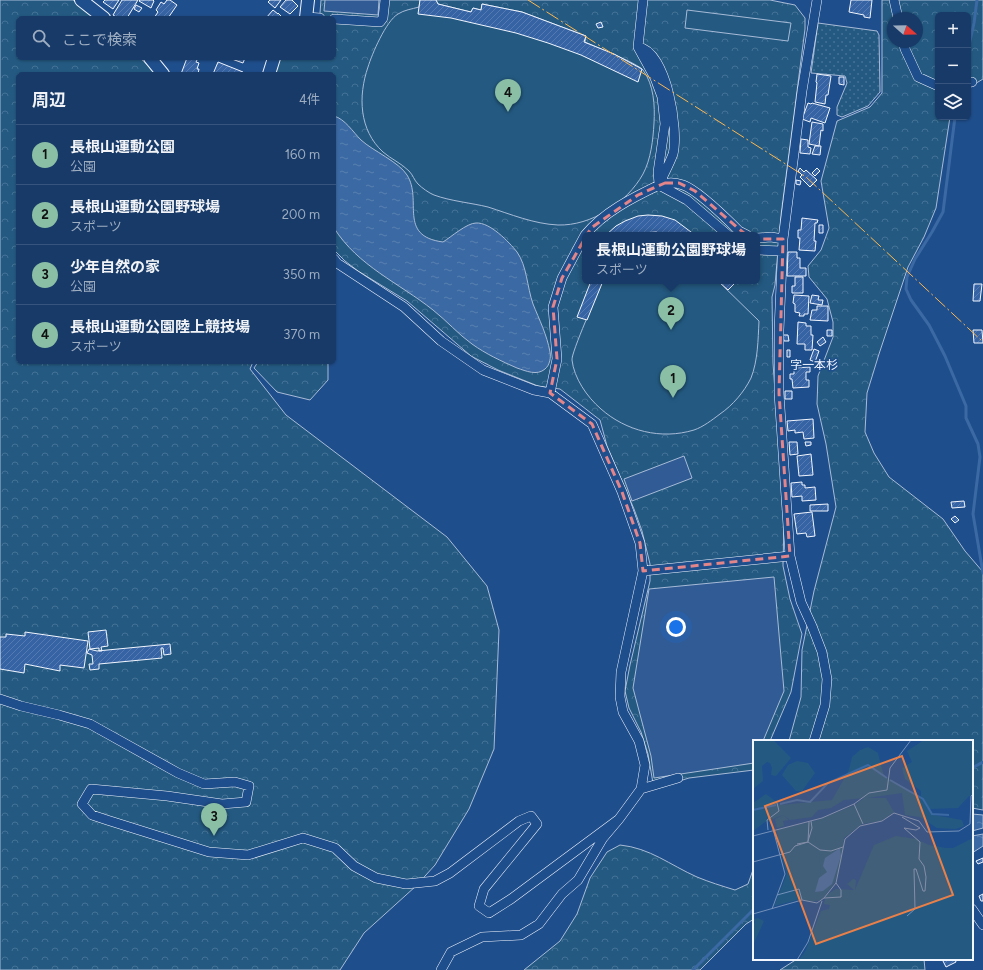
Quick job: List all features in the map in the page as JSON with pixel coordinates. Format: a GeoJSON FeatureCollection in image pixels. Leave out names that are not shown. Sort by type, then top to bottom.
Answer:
{"type":"FeatureCollection","features":[{"type":"Feature","properties":{"kind":"street"},"geometry":{"type":"LineString","coordinates":[[81,0],[101,16]]}},
{"type":"Feature","properties":{"kind":"street"},"geometry":{"type":"LineString","coordinates":[[306,16],[308,0]]}},
{"type":"Feature","properties":{"kind":"street"},"geometry":{"type":"LineString","coordinates":[[336,19],[380,22],[384,18],[385,0]]}},
{"type":"Feature","properties":{"kind":"street"},"geometry":{"type":"LineString","coordinates":[[643,0],[638,47],[647,51],[657,63],[670,98],[674,121],[675,133],[673,154],[659,185]]}},
{"type":"Feature","properties":{"kind":"street"},"geometry":{"type":"LineString","coordinates":[[814,740],[825,705],[827,679],[822,652],[801,602],[790,556],[779,393],[779,330],[783,239],[802,91],[816,0]]}},
{"type":"Feature","properties":{"kind":"street"},"geometry":{"type":"LineString","coordinates":[[894,0],[897,12]]}},
{"type":"Feature","properties":{"kind":"street"},"geometry":{"type":"LineString","coordinates":[[905,48],[918,77],[935,85]]}},
{"type":"Feature","properties":{"kind":"street"},"geometry":{"type":"LineString","coordinates":[[152,60],[162,72]]}},
{"type":"Feature","properties":{"kind":"street"},"geometry":{"type":"LineString","coordinates":[[270,72],[273,60]]}},
{"type":"Feature","properties":{"kind":"street"},"geometry":{"type":"LineString","coordinates":[[588,232],[604,217],[628,201],[659,185],[673,182],[685,185],[695,192],[741,232]]}},
{"type":"Feature","properties":{"kind":"street"},"geometry":{"type":"LineString","coordinates":[[659,185],[687,200],[724,232]]}},
{"type":"Feature","properties":{"kind":"street"},"geometry":{"type":"LineString","coordinates":[[760,238],[771,237],[783,239]]}},
{"type":"Feature","properties":{"kind":"street"},"geometry":{"type":"LineString","coordinates":[[550,393],[557,359],[553,307],[562,278],[582,241]]}},
{"type":"Feature","properties":{"kind":"street"},"geometry":{"type":"LineString","coordinates":[[760,250],[782,251]]}},
{"type":"Feature","properties":{"kind":"street"},"geometry":{"type":"LineString","coordinates":[[336,263],[404,307],[441,340],[483,370],[534,390],[550,393],[592,424],[622,492],[640,543],[643,571],[621,672],[620,697],[623,712],[639,741],[644,765],[641,788],[619,819],[603,838],[578,880],[562,894],[539,924],[520,935],[482,937],[451,952],[441,970]]}},
{"type":"Feature","properties":{"kind":"street"},"geometry":{"type":"LineString","coordinates":[[643,571],[790,556]]}},
{"type":"Feature","properties":{"kind":"street"},"geometry":{"type":"LineString","coordinates":[[0,699],[90,724],[178,773],[204,784],[235,782],[249,786],[246,802],[222,804],[167,796],[91,789],[82,804],[92,815],[209,852],[248,854],[303,838],[335,848],[354,866],[376,878],[406,884],[435,881],[450,873],[519,821],[531,816],[537,824],[484,889],[479,906],[489,913],[511,900],[619,819]]}},
{"type":"Feature","properties":{"kind":"street"},"geometry":{"type":"LineString","coordinates":[[641,788],[678,778]]}},
{"type":"Feature","properties":{"kind":"street"},"geometry":{"type":"LineString","coordinates":[[973,910],[983,925]]}},
{"type":"Feature","properties":{"kind":"highlighted area"},"geometry":{"type":"Polygon","coordinates":[[[665,183],[679,183],[695,191],[745,234],[759,239],[783,239],[779,393],[790,556],[643,571],[640,543],[622,492],[592,424],[550,393],[557,359],[553,307],[562,278],[591,228],[638,195],[665,183]]]}},
{"type":"Feature","properties":{"kind":"green space"},"geometry":{"type":"Polygon","coordinates":[[[0,0],[73,0],[93,16],[16,16],[16,60],[142,60],[156,72],[16,72],[16,364],[252,364],[250,369],[286,415],[447,537],[487,586],[499,630],[494,749],[469,809],[435,865],[416,886],[364,933],[340,970],[0,970],[0,0]]]}},
{"type":"Feature","properties":{"kind":"green space"},"geometry":{"type":"Polygon","coordinates":[[[321,0],[770,0],[795,5],[805,18],[805,29],[781,215],[775,285],[772,297],[773,363],[784,521],[783,566],[790,599],[802,634],[791,692],[770,740],[753,740],[753,770],[689,778],[654,789],[648,754],[641,732],[629,708],[625,691],[650,581],[650,564],[642,531],[607,446],[600,420],[560,389],[538,386],[498,370],[471,356],[407,301],[358,271],[336,252],[336,72],[276,72],[279,60],[336,60],[336,16],[317,16],[320,13],[321,0]]]}},
{"type":"Feature","properties":{"kind":"green space"},"geometry":{"type":"Polygon","coordinates":[[[420,0],[436,0],[438,4],[471,12],[473,8],[481,10],[482,4],[522,12],[586,36],[585,42],[625,59],[643,70],[652,89],[654,103],[654,129],[648,162],[643,174],[628,194],[607,211],[583,222],[558,225],[540,223],[488,207],[434,195],[418,184],[406,168],[383,152],[369,134],[365,123],[362,101],[365,78],[370,61],[384,30],[393,18],[400,13],[419,7],[420,0]]]}},
{"type":"Feature","properties":{"kind":"green space"},"geometry":{"type":"Polygon","coordinates":[[[882,0],[983,0],[983,79],[971,86],[971,12],[935,12],[935,120],[950,120],[936,208],[924,237],[908,267],[879,354],[867,393],[865,432],[874,453],[889,477],[943,519],[965,551],[983,572],[983,810],[973,808],[973,740],[789,740],[801,697],[802,650],[814,591],[836,507],[826,444],[817,404],[818,376],[833,337],[833,322],[827,299],[809,277],[808,266],[821,250],[829,228],[821,181],[837,121],[870,107],[882,93],[882,0]]]}},
{"type":"Feature","properties":{"kind":"green space"},"geometry":{"type":"Polygon","coordinates":[[[687,10],[791,23],[788,41],[685,28],[687,10]]]}},
{"type":"Feature","properties":{"kind":"green space"},"geometry":{"type":"Polygon","coordinates":[[[818,23],[877,31],[879,35],[880,92],[868,106],[842,117],[837,115],[837,107],[847,83],[845,76],[811,73],[818,23]]]}},
{"type":"Feature","properties":{"kind":"green space"},"geometry":{"type":"Polygon","coordinates":[[[602,284],[721,284],[759,321],[757,350],[751,378],[742,393],[729,407],[711,421],[694,430],[682,433],[657,434],[644,432],[621,423],[601,409],[591,399],[578,380],[573,367],[573,355],[602,284]]]}},
{"type":"Feature","properties":{"kind":"green space"},"geometry":{"type":"Polygon","coordinates":[[[257,364],[328,364],[328,380],[310,400],[277,392],[254,368],[257,364]]]}},
{"type":"Feature","properties":{"kind":"green space"},"geometry":{"type":"Polygon","coordinates":[[[620,845],[631,847],[650,853],[697,877],[735,890],[748,884],[753,870],[753,920],[746,924],[700,970],[524,970],[560,941],[577,914],[590,878],[607,852],[620,845]]]}},
{"type":"Feature","properties":{"kind":"green space"},"geometry":{"type":"Polygon","coordinates":[[[795,960],[924,960],[925,970],[780,970],[795,960]]]}},
{"type":"Feature","properties":{"kind":"shaded area"},"geometry":{"type":"Polygon","coordinates":[[[325,0],[379,0],[378,15],[324,11],[325,0]]]}},
{"type":"Feature","properties":{"kind":"shaded area"},"geometry":{"type":"Polygon","coordinates":[[[684,456],[692,478],[632,501],[624,479],[684,456]]]}},
{"type":"Feature","properties":{"kind":"shaded area"},"geometry":{"type":"Polygon","coordinates":[[[774,577],[784,691],[763,740],[753,740],[753,763],[654,778],[651,756],[633,688],[649,589],[774,577]]]}},
{"type":"Feature","properties":{"kind":"water"},"geometry":{"type":"Polygon","coordinates":[[[336,117],[349,126],[361,140],[392,161],[407,175],[413,195],[416,225],[420,233],[429,238],[443,242],[468,225],[476,223],[487,226],[499,233],[517,252],[523,264],[533,304],[549,346],[550,359],[548,365],[542,371],[535,373],[517,368],[477,348],[420,300],[367,264],[344,241],[336,231],[336,117]]]}},
{"type":"Feature","properties":{"kind":"water"},"geometry":{"type":"Polygon","coordinates":[[[973,814],[983,815],[983,828],[973,831],[973,814]]]}},
{"type":"Feature","properties":{"kind":"water"},"geometry":{"type":"Polygon","coordinates":[[[983,834],[983,846],[973,852],[973,836],[983,834]]]}},
{"type":"Feature","properties":{"kind":"building"},"geometry":{"type":"Polygon","coordinates":[[[105,0],[119,0],[113,9],[103,2],[105,0]]]}},
{"type":"Feature","properties":{"kind":"building"},"geometry":{"type":"Polygon","coordinates":[[[122,0],[138,0],[128,16],[113,15],[122,0]]]}},
{"type":"Feature","properties":{"kind":"building"},"geometry":{"type":"Polygon","coordinates":[[[167,0],[170,0],[177,5],[169,16],[155,16],[158,12],[156,10],[161,2],[164,4],[167,0]]]}},
{"type":"Feature","properties":{"kind":"building"},"geometry":{"type":"Polygon","coordinates":[[[270,0],[281,0],[275,8],[268,2],[270,0]]]}},
{"type":"Feature","properties":{"kind":"building"},"geometry":{"type":"Polygon","coordinates":[[[286,0],[292,0],[298,6],[290,14],[280,7],[286,0]]]}},
{"type":"Feature","properties":{"kind":"building"},"geometry":{"type":"Polygon","coordinates":[[[420,0],[436,0],[438,4],[471,12],[473,8],[481,10],[482,4],[522,12],[586,36],[584,42],[614,54],[642,69],[638,82],[581,55],[516,33],[451,18],[418,14],[420,0]]]}},
{"type":"Feature","properties":{"kind":"building"},"geometry":{"type":"Polygon","coordinates":[[[851,0],[872,0],[870,18],[864,17],[864,15],[849,12],[851,0]]]}},
{"type":"Feature","properties":{"kind":"building"},"geometry":{"type":"Polygon","coordinates":[[[139,1],[154,1],[151,8],[139,1]]]}},
{"type":"Feature","properties":{"kind":"building"},"geometry":{"type":"Polygon","coordinates":[[[136,5],[142,8],[139,12],[134,9],[136,5]]]}},
{"type":"Feature","properties":{"kind":"building"},"geometry":{"type":"Polygon","coordinates":[[[273,10],[281,16],[268,16],[273,10]]]}},
{"type":"Feature","properties":{"kind":"building"},"geometry":{"type":"Polygon","coordinates":[[[601,22],[603,27],[598,28],[596,24],[601,22]]]}},
{"type":"Feature","properties":{"kind":"building"},"geometry":{"type":"Polygon","coordinates":[[[186,60],[197,60],[196,62],[199,63],[197,69],[199,69],[198,72],[182,72],[186,60]]]}},
{"type":"Feature","properties":{"kind":"building"},"geometry":{"type":"Polygon","coordinates":[[[235,60],[244,60],[243,63],[235,60]]]}},
{"type":"Feature","properties":{"kind":"building"},"geometry":{"type":"Polygon","coordinates":[[[218,62],[243,72],[214,72],[218,62]]]}},
{"type":"Feature","properties":{"kind":"building"},"geometry":{"type":"Polygon","coordinates":[[[817,74],[831,76],[825,104],[815,102],[817,74]]]}},
{"type":"Feature","properties":{"kind":"building"},"geometry":{"type":"Polygon","coordinates":[[[839,77],[844,77],[844,85],[839,84],[839,77]]]}},
{"type":"Feature","properties":{"kind":"building"},"geometry":{"type":"Polygon","coordinates":[[[808,103],[830,108],[825,123],[811,118],[810,122],[802,119],[808,103]]]}},
{"type":"Feature","properties":{"kind":"building"},"geometry":{"type":"Polygon","coordinates":[[[812,122],[823,124],[823,131],[821,130],[819,146],[809,144],[812,122]]]}},
{"type":"Feature","properties":{"kind":"building"},"geometry":{"type":"Polygon","coordinates":[[[801,139],[808,140],[808,147],[811,148],[810,154],[800,153],[801,139]]]}},
{"type":"Feature","properties":{"kind":"building"},"geometry":{"type":"Polygon","coordinates":[[[815,146],[821,146],[820,155],[812,154],[815,146]]]}},
{"type":"Feature","properties":{"kind":"building"},"geometry":{"type":"Polygon","coordinates":[[[800,168],[804,172],[806,170],[817,180],[810,187],[800,177],[802,175],[798,171],[800,168]]]}},
{"type":"Feature","properties":{"kind":"building"},"geometry":{"type":"Polygon","coordinates":[[[817,168],[820,171],[815,176],[812,173],[817,168]]]}},
{"type":"Feature","properties":{"kind":"building"},"geometry":{"type":"Polygon","coordinates":[[[796,180],[801,181],[800,185],[796,184],[796,180]]]}},
{"type":"Feature","properties":{"kind":"building"},"geometry":{"type":"Polygon","coordinates":[[[638,216],[662,216],[675,220],[691,232],[609,232],[616,226],[638,216]]]}},
{"type":"Feature","properties":{"kind":"building"},"geometry":{"type":"Polygon","coordinates":[[[802,218],[818,220],[817,223],[815,223],[815,251],[799,250],[800,238],[798,238],[798,230],[801,230],[802,218]]]}},
{"type":"Feature","properties":{"kind":"building"},"geometry":{"type":"Polygon","coordinates":[[[819,225],[823,225],[823,233],[819,233],[819,225]]]}},
{"type":"Feature","properties":{"kind":"building"},"geometry":{"type":"Polygon","coordinates":[[[788,252],[797,252],[797,258],[800,258],[800,268],[806,268],[806,276],[787,276],[788,252]]]}},
{"type":"Feature","properties":{"kind":"building"},"geometry":{"type":"Polygon","coordinates":[[[795,277],[803,277],[803,293],[792,293],[792,286],[795,286],[795,277]]]}},
{"type":"Feature","properties":{"kind":"building"},"geometry":{"type":"Polygon","coordinates":[[[590,284],[602,284],[587,320],[577,317],[590,284]]]}},
{"type":"Feature","properties":{"kind":"building"},"geometry":{"type":"Polygon","coordinates":[[[721,284],[734,284],[728,290],[721,284]]]}},
{"type":"Feature","properties":{"kind":"building"},"geometry":{"type":"Polygon","coordinates":[[[974,284],[982,284],[980,301],[973,301],[974,284]]]}},
{"type":"Feature","properties":{"kind":"building"},"geometry":{"type":"Polygon","coordinates":[[[794,295],[809,296],[808,314],[799,316],[800,313],[795,312],[795,304],[793,303],[794,295]]]}},
{"type":"Feature","properties":{"kind":"building"},"geometry":{"type":"Polygon","coordinates":[[[812,295],[819,296],[818,300],[823,300],[822,305],[810,303],[812,295]]]}},
{"type":"Feature","properties":{"kind":"building"},"geometry":{"type":"Polygon","coordinates":[[[817,306],[828,306],[828,321],[810,320],[812,310],[817,310],[817,306]]]}},
{"type":"Feature","properties":{"kind":"building"},"geometry":{"type":"Polygon","coordinates":[[[798,322],[806,323],[806,326],[811,326],[811,335],[813,335],[812,350],[805,350],[805,344],[797,344],[798,322]]]}},
{"type":"Feature","properties":{"kind":"building"},"geometry":{"type":"Polygon","coordinates":[[[827,330],[832,330],[832,336],[827,336],[827,330]]]}},
{"type":"Feature","properties":{"kind":"building"},"geometry":{"type":"Polygon","coordinates":[[[973,330],[982,330],[983,343],[974,343],[973,330]]]}},
{"type":"Feature","properties":{"kind":"building"},"geometry":{"type":"Polygon","coordinates":[[[783,335],[788,335],[789,341],[784,341],[783,335]]]}},
{"type":"Feature","properties":{"kind":"building"},"geometry":{"type":"Polygon","coordinates":[[[823,337],[826,342],[820,346],[817,342],[823,337]]]}},
{"type":"Feature","properties":{"kind":"building"},"geometry":{"type":"Polygon","coordinates":[[[814,349],[819,351],[815,362],[810,360],[814,349]]]}},
{"type":"Feature","properties":{"kind":"building"},"geometry":{"type":"Polygon","coordinates":[[[787,350],[790,350],[790,357],[787,357],[787,350]]]}},
{"type":"Feature","properties":{"kind":"building"},"geometry":{"type":"Polygon","coordinates":[[[810,367],[810,372],[806,372],[806,380],[809,380],[809,387],[793,388],[790,374],[794,374],[794,368],[810,367]]]}},
{"type":"Feature","properties":{"kind":"building"},"geometry":{"type":"Polygon","coordinates":[[[785,391],[792,391],[792,399],[785,399],[785,391]]]}},
{"type":"Feature","properties":{"kind":"building"},"geometry":{"type":"Polygon","coordinates":[[[813,419],[814,438],[804,439],[803,432],[795,433],[795,430],[788,431],[787,421],[813,419]]]}},
{"type":"Feature","properties":{"kind":"building"},"geometry":{"type":"Polygon","coordinates":[[[789,442],[797,442],[798,454],[790,455],[789,442]]]}},
{"type":"Feature","properties":{"kind":"building"},"geometry":{"type":"Polygon","coordinates":[[[805,442],[811,442],[811,445],[806,446],[805,442]]]}},
{"type":"Feature","properties":{"kind":"building"},"geometry":{"type":"Polygon","coordinates":[[[811,454],[813,475],[799,476],[797,456],[811,454]]]}},
{"type":"Feature","properties":{"kind":"building"},"geometry":{"type":"Polygon","coordinates":[[[802,482],[802,485],[805,485],[805,488],[815,487],[816,500],[802,501],[802,496],[792,497],[791,483],[802,482]]]}},
{"type":"Feature","properties":{"kind":"building"},"geometry":{"type":"Polygon","coordinates":[[[964,501],[965,507],[952,508],[951,502],[964,501]]]}},
{"type":"Feature","properties":{"kind":"building"},"geometry":{"type":"Polygon","coordinates":[[[828,504],[828,511],[810,511],[810,505],[828,504]]]}},
{"type":"Feature","properties":{"kind":"building"},"geometry":{"type":"Polygon","coordinates":[[[812,512],[815,536],[807,537],[806,533],[797,534],[794,514],[812,512]]]}},
{"type":"Feature","properties":{"kind":"building"},"geometry":{"type":"Polygon","coordinates":[[[955,516],[959,520],[955,523],[951,519],[955,516]]]}},
{"type":"Feature","properties":{"kind":"building"},"geometry":{"type":"Polygon","coordinates":[[[106,630],[108,646],[101,647],[102,651],[99,651],[99,648],[90,649],[88,632],[106,630]]]}},
{"type":"Feature","properties":{"kind":"building"},"geometry":{"type":"Polygon","coordinates":[[[25,632],[88,641],[84,668],[60,665],[60,671],[25,664],[24,673],[0,669],[0,637],[6,637],[6,634],[25,636],[25,632]]]}},
{"type":"Feature","properties":{"kind":"building"},"geometry":{"type":"Polygon","coordinates":[[[170,644],[171,654],[164,655],[163,648],[161,648],[162,658],[99,664],[99,669],[90,670],[89,664],[93,664],[92,655],[87,653],[89,649],[97,651],[170,644]]]}},
{"type":"Feature","properties":{"kind":"building"},"geometry":{"type":"Polygon","coordinates":[[[983,858],[983,862],[978,864],[976,861],[983,858]]]}},
{"type":"Feature","properties":{"kind":"building"},"geometry":{"type":"Polygon","coordinates":[[[983,894],[983,901],[981,901],[979,896],[983,894]]]}},
{"type":"Feature","properties":{"kind":"building"},"geometry":{"type":"Polygon","coordinates":[[[942,960],[955,960],[956,962],[946,967],[942,960]]]}},
{"type":"Feature","properties":{"kind":"waterway"},"geometry":{"type":"LineString","coordinates":[[968,48],[977,0]]}},
{"type":"Feature","properties":{"kind":"waterway"},"geometry":{"type":"LineString","coordinates":[[955,120],[943,212],[915,259],[907,277],[906,289],[911,300],[929,325],[945,356],[966,406],[966,418],[978,444],[980,457],[973,514],[983,573]]}},
{"type":"Feature","properties":{"kind":"waterway"},"geometry":{"type":"LineString","coordinates":[[973,767],[983,762]]}},
{"type":"Feature","properties":{"kind":"waterway"},"geometry":{"type":"LineString","coordinates":[[693,970],[753,910]]}},
{"type":"Feature","properties":{"kind":"power"},"geometry":{"type":"LineString","coordinates":[[528,0],[806,177],[983,342]]}},
{"type":"Feature","properties":{"kind":"place","name":"長根山運動公園陸上競技場"},"geometry":{"type":"Point","coordinates":[508,112]}},
{"type":"Feature","properties":{"kind":"place","name":"長根山運動公園野球場"},"geometry":{"type":"Point","coordinates":[671,330]}},
{"type":"Feature","properties":{"kind":"place","name":"長根山運動公園"},"geometry":{"type":"Point","coordinates":[673,398]}},
{"type":"Feature","properties":{"kind":"place","name":"少年自然の家"},"geometry":{"type":"Point","coordinates":[214,836]}},
{"type":"Feature","properties":{"kind":"district","name":"字一本杉"},"geometry":{"type":"Point","coordinates":[814,365]}}]}
